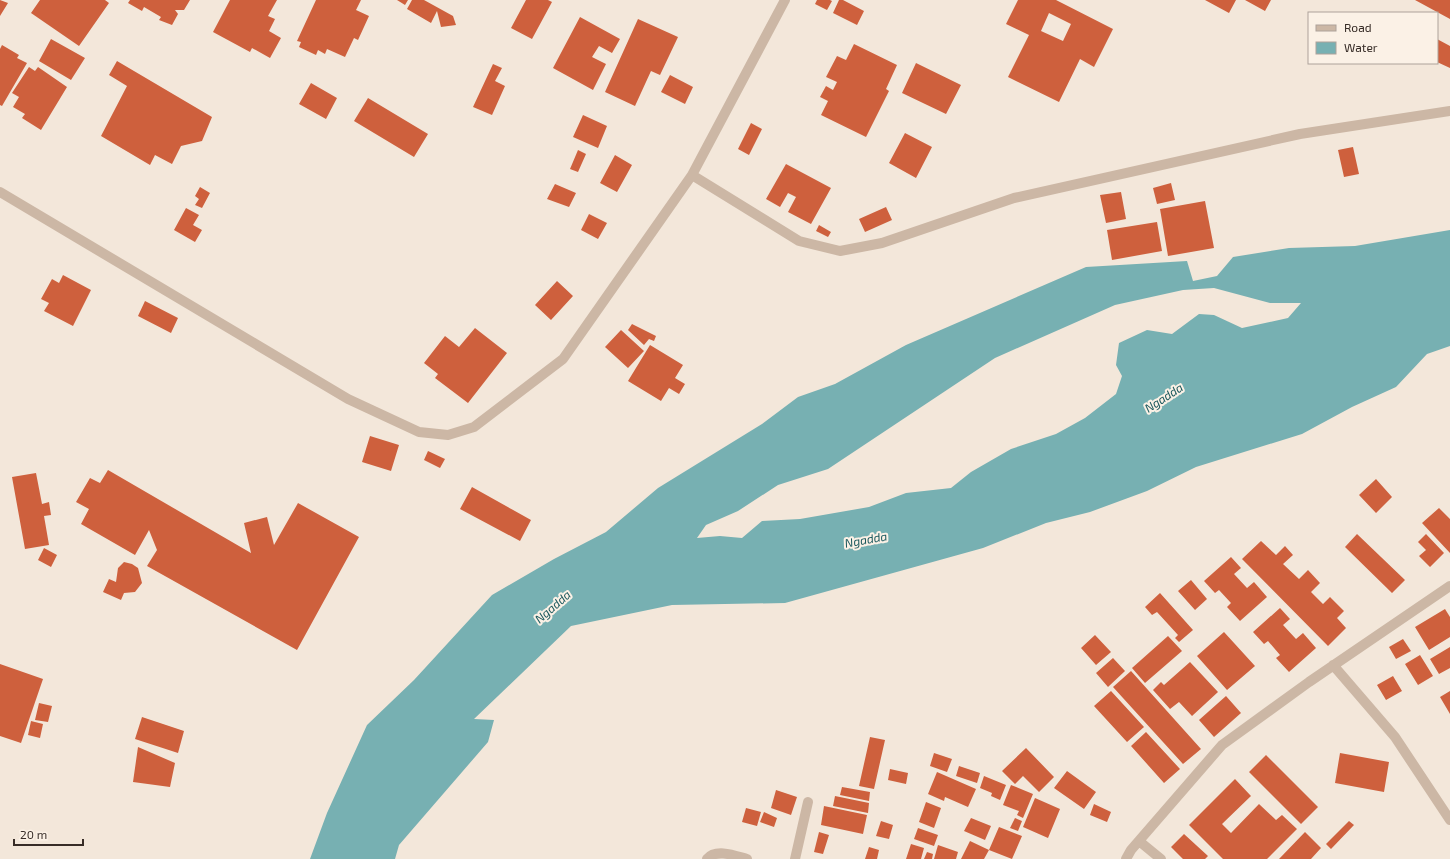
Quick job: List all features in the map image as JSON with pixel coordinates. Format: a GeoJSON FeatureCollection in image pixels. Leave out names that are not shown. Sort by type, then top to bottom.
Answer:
{"type":"FeatureCollection","features":[{"type":"Feature","properties":{"kind":"street"},"geometry":{"type":"LineString","coordinates":[[0,192],[348,399],[419,432],[448,434],[474,427],[563,359],[692,175],[785,0]]}},
{"type":"Feature","properties":{"kind":"street"},"geometry":{"type":"LineString","coordinates":[[692,175],[799,240],[840,251],[882,243],[1014,198],[1300,134],[1450,111]]}},
{"type":"Feature","properties":{"kind":"street"},"geometry":{"type":"LineString","coordinates":[[1126,859],[1139,841],[1222,745],[1333,666],[1450,586]]}},
{"type":"Feature","properties":{"kind":"street"},"geometry":{"type":"LineString","coordinates":[[1333,666],[1395,737],[1450,820]]}},
{"type":"Feature","properties":{"kind":"street"},"geometry":{"type":"LineString","coordinates":[[795,859],[808,802]]}},
{"type":"Feature","properties":{"kind":"street"},"geometry":{"type":"LineString","coordinates":[[1139,841],[1161,859]]}},
{"type":"Feature","properties":{"kind":"street"},"geometry":{"type":"LineString","coordinates":[[707,859],[709,856],[720,853],[747,859]]}},
{"type":"Feature","properties":{"kind":"water","name":"Ngadda"},"geometry":{"type":"Polygon","coordinates":[[[1450,230],[1450,346],[1427,354],[1396,387],[1352,407],[1302,434],[1196,467],[1147,491],[1090,512],[1046,523],[983,548],[785,603],[672,605],[571,626],[474,719],[494,720],[488,742],[399,845],[395,859],[310,859],[327,813],[367,725],[414,680],[492,595],[554,559],[606,532],[658,488],[762,424],[798,397],[835,384],[906,345],[1086,267],[1187,261],[1193,281],[1217,276],[1233,257],[1289,248],[1355,246],[1450,230]],[[1214,288],[1183,290],[1115,305],[995,358],[828,469],[778,485],[738,511],[706,525],[697,538],[720,536],[742,538],[762,521],[800,519],[869,507],[906,493],[951,488],[971,472],[1011,449],[1056,434],[1085,418],[1116,394],[1122,376],[1116,365],[1119,343],[1147,330],[1172,334],[1199,314],[1214,315],[1242,328],[1288,318],[1301,303],[1270,303],[1214,288]]]}},
{"type":"Feature","properties":{"kind":"building"},"geometry":{"type":"Polygon","coordinates":[[[0,0],[8,3],[0,16],[0,0]]]}},
{"type":"Feature","properties":{"kind":"building"},"geometry":{"type":"Polygon","coordinates":[[[40,0],[105,0],[109,3],[79,46],[31,13],[40,0]]]}},
{"type":"Feature","properties":{"kind":"building"},"geometry":{"type":"Polygon","coordinates":[[[130,0],[190,0],[184,10],[175,10],[178,14],[172,25],[159,20],[161,17],[144,7],[142,11],[128,3],[130,0]]]}},
{"type":"Feature","properties":{"kind":"building"},"geometry":{"type":"Polygon","coordinates":[[[230,0],[277,0],[268,16],[275,19],[269,31],[281,38],[270,58],[252,48],[250,52],[213,32],[230,0]]]}},
{"type":"Feature","properties":{"kind":"building"},"geometry":{"type":"Polygon","coordinates":[[[316,0],[361,0],[356,10],[369,16],[358,40],[354,38],[345,57],[327,49],[325,54],[318,50],[316,55],[299,47],[301,42],[297,41],[316,0]]]}},
{"type":"Feature","properties":{"kind":"building"},"geometry":{"type":"Polygon","coordinates":[[[397,0],[408,0],[405,5],[397,0]]]}},
{"type":"Feature","properties":{"kind":"building"},"geometry":{"type":"Polygon","coordinates":[[[412,0],[424,0],[453,16],[456,25],[441,27],[437,11],[431,23],[407,9],[412,0]]]}},
{"type":"Feature","properties":{"kind":"building"},"geometry":{"type":"Polygon","coordinates":[[[526,0],[548,0],[552,2],[532,39],[511,28],[526,0]]]}},
{"type":"Feature","properties":{"kind":"building"},"geometry":{"type":"Polygon","coordinates":[[[817,0],[832,1],[827,10],[815,4],[817,0]]]}},
{"type":"Feature","properties":{"kind":"building"},"geometry":{"type":"Polygon","coordinates":[[[839,0],[843,0],[864,11],[857,25],[833,13],[839,0]]]}},
{"type":"Feature","properties":{"kind":"building"},"geometry":{"type":"Polygon","coordinates":[[[1018,0],[1056,0],[1113,29],[1094,67],[1080,59],[1059,102],[1008,77],[1029,35],[1006,24],[1018,0]],[[1049,13],[1041,31],[1063,41],[1071,24],[1049,13]]]}},
{"type":"Feature","properties":{"kind":"building"},"geometry":{"type":"Polygon","coordinates":[[[1205,0],[1236,0],[1229,13],[1205,0]]]}},
{"type":"Feature","properties":{"kind":"building"},"geometry":{"type":"Polygon","coordinates":[[[1245,0],[1271,0],[1265,11],[1245,0]]]}},
{"type":"Feature","properties":{"kind":"building"},"geometry":{"type":"Polygon","coordinates":[[[1415,0],[1450,0],[1450,19],[1415,0]]]}},
{"type":"Feature","properties":{"kind":"building"},"geometry":{"type":"Polygon","coordinates":[[[580,17],[620,39],[612,53],[599,46],[592,57],[606,64],[593,90],[553,68],[580,17]]]}},
{"type":"Feature","properties":{"kind":"building"},"geometry":{"type":"Polygon","coordinates":[[[638,19],[678,37],[660,75],[651,71],[635,106],[605,92],[638,19]]]}},
{"type":"Feature","properties":{"kind":"building"},"geometry":{"type":"Polygon","coordinates":[[[51,39],[85,58],[71,80],[39,61],[51,39]]]}},
{"type":"Feature","properties":{"kind":"building"},"geometry":{"type":"Polygon","coordinates":[[[1438,40],[1450,46],[1450,68],[1438,62],[1438,40]]]}},
{"type":"Feature","properties":{"kind":"building"},"geometry":{"type":"Polygon","coordinates":[[[854,44],[897,65],[886,89],[889,91],[866,137],[821,115],[828,101],[820,97],[826,86],[833,90],[837,82],[826,77],[837,56],[846,60],[854,44]]]}},
{"type":"Feature","properties":{"kind":"building"},"geometry":{"type":"Polygon","coordinates":[[[2,45],[19,55],[17,58],[27,63],[2,106],[0,105],[0,49],[2,45]]]}},
{"type":"Feature","properties":{"kind":"building"},"geometry":{"type":"Polygon","coordinates":[[[117,61],[212,117],[202,141],[181,146],[172,164],[155,155],[150,165],[101,136],[127,86],[109,75],[117,61]]]}},
{"type":"Feature","properties":{"kind":"building"},"geometry":{"type":"Polygon","coordinates":[[[916,63],[961,85],[946,114],[902,93],[916,63]]]}},
{"type":"Feature","properties":{"kind":"building"},"geometry":{"type":"Polygon","coordinates":[[[493,64],[502,68],[495,81],[505,86],[492,115],[473,107],[493,64]]]}},
{"type":"Feature","properties":{"kind":"building"},"geometry":{"type":"Polygon","coordinates":[[[29,67],[35,71],[38,67],[67,87],[41,130],[22,118],[25,114],[13,107],[19,97],[12,93],[29,67]]]}},
{"type":"Feature","properties":{"kind":"building"},"geometry":{"type":"Polygon","coordinates":[[[670,75],[693,87],[685,104],[661,92],[670,75]]]}},
{"type":"Feature","properties":{"kind":"building"},"geometry":{"type":"Polygon","coordinates":[[[311,83],[337,98],[326,119],[299,104],[311,83]]]}},
{"type":"Feature","properties":{"kind":"building"},"geometry":{"type":"Polygon","coordinates":[[[368,98],[428,134],[414,157],[354,121],[368,98]]]}},
{"type":"Feature","properties":{"kind":"building"},"geometry":{"type":"Polygon","coordinates":[[[583,115],[607,126],[598,148],[573,137],[583,115]]]}},
{"type":"Feature","properties":{"kind":"building"},"geometry":{"type":"Polygon","coordinates":[[[751,123],[762,129],[749,155],[738,149],[751,123]]]}},
{"type":"Feature","properties":{"kind":"building"},"geometry":{"type":"Polygon","coordinates":[[[905,133],[932,147],[916,178],[889,163],[905,133]]]}},
{"type":"Feature","properties":{"kind":"building"},"geometry":{"type":"Polygon","coordinates":[[[1353,147],[1359,174],[1344,177],[1338,150],[1353,147]]]}},
{"type":"Feature","properties":{"kind":"building"},"geometry":{"type":"Polygon","coordinates":[[[578,150],[586,154],[578,172],[570,169],[578,150]]]}},
{"type":"Feature","properties":{"kind":"building"},"geometry":{"type":"Polygon","coordinates":[[[615,155],[632,165],[617,192],[600,183],[615,155]]]}},
{"type":"Feature","properties":{"kind":"building"},"geometry":{"type":"Polygon","coordinates":[[[786,164],[831,188],[811,224],[788,212],[796,197],[788,193],[780,207],[766,199],[786,164]]]}},
{"type":"Feature","properties":{"kind":"building"},"geometry":{"type":"Polygon","coordinates":[[[1171,183],[1175,200],[1157,204],[1153,188],[1171,183]]]}},
{"type":"Feature","properties":{"kind":"building"},"geometry":{"type":"Polygon","coordinates":[[[555,184],[576,193],[569,207],[547,199],[555,184]]]}},
{"type":"Feature","properties":{"kind":"building"},"geometry":{"type":"Polygon","coordinates":[[[200,187],[210,193],[202,208],[195,205],[199,199],[195,196],[200,187]]]}},
{"type":"Feature","properties":{"kind":"building"},"geometry":{"type":"Polygon","coordinates":[[[1121,192],[1126,219],[1106,223],[1100,195],[1121,192]]]}},
{"type":"Feature","properties":{"kind":"building"},"geometry":{"type":"Polygon","coordinates":[[[1205,201],[1214,248],[1168,256],[1160,209],[1205,201]]]}},
{"type":"Feature","properties":{"kind":"building"},"geometry":{"type":"Polygon","coordinates":[[[886,207],[892,220],[865,232],[859,219],[886,207]]]}},
{"type":"Feature","properties":{"kind":"building"},"geometry":{"type":"Polygon","coordinates":[[[186,208],[199,215],[193,225],[202,230],[195,242],[174,230],[186,208]]]}},
{"type":"Feature","properties":{"kind":"building"},"geometry":{"type":"Polygon","coordinates":[[[589,214],[607,223],[598,239],[581,230],[589,214]]]}},
{"type":"Feature","properties":{"kind":"building"},"geometry":{"type":"Polygon","coordinates":[[[1157,222],[1162,251],[1112,260],[1107,230],[1157,222]]]}},
{"type":"Feature","properties":{"kind":"building"},"geometry":{"type":"Polygon","coordinates":[[[819,225],[831,232],[828,237],[816,231],[819,225]]]}},
{"type":"Feature","properties":{"kind":"building"},"geometry":{"type":"Polygon","coordinates":[[[63,275],[91,290],[73,326],[44,311],[49,303],[41,299],[52,279],[59,283],[63,275]]]}},
{"type":"Feature","properties":{"kind":"building"},"geometry":{"type":"Polygon","coordinates":[[[557,281],[573,296],[551,320],[535,305],[557,281]]]}},
{"type":"Feature","properties":{"kind":"building"},"geometry":{"type":"Polygon","coordinates":[[[145,301],[178,318],[171,333],[138,316],[145,301]]]}},
{"type":"Feature","properties":{"kind":"building"},"geometry":{"type":"Polygon","coordinates":[[[632,324],[656,336],[654,341],[649,339],[644,345],[628,330],[632,324]]]}},
{"type":"Feature","properties":{"kind":"building"},"geometry":{"type":"Polygon","coordinates":[[[475,328],[507,353],[468,403],[435,378],[438,374],[424,363],[445,336],[459,347],[475,328]]]}},
{"type":"Feature","properties":{"kind":"building"},"geometry":{"type":"Polygon","coordinates":[[[621,330],[644,351],[628,368],[605,347],[621,330]]]}},
{"type":"Feature","properties":{"kind":"building"},"geometry":{"type":"Polygon","coordinates":[[[650,345],[683,365],[675,378],[685,384],[679,394],[669,388],[661,401],[628,381],[650,345]]]}},
{"type":"Feature","properties":{"kind":"building"},"geometry":{"type":"Polygon","coordinates":[[[370,436],[399,445],[391,471],[362,462],[370,436]]]}},
{"type":"Feature","properties":{"kind":"building"},"geometry":{"type":"Polygon","coordinates":[[[428,451],[445,459],[440,468],[424,460],[428,451]]]}},
{"type":"Feature","properties":{"kind":"building"},"geometry":{"type":"Polygon","coordinates":[[[108,470],[251,553],[244,523],[267,517],[274,545],[298,503],[359,537],[297,650],[147,566],[157,550],[149,530],[135,555],[81,524],[89,509],[76,502],[90,478],[100,483],[108,470]]]}},
{"type":"Feature","properties":{"kind":"building"},"geometry":{"type":"Polygon","coordinates":[[[36,473],[42,504],[49,502],[51,515],[44,516],[49,545],[25,549],[12,477],[36,473]]]}},
{"type":"Feature","properties":{"kind":"building"},"geometry":{"type":"Polygon","coordinates":[[[1376,479],[1392,497],[1376,513],[1359,495],[1376,479]]]}},
{"type":"Feature","properties":{"kind":"building"},"geometry":{"type":"Polygon","coordinates":[[[472,487],[531,520],[520,541],[460,509],[472,487]]]}},
{"type":"Feature","properties":{"kind":"building"},"geometry":{"type":"Polygon","coordinates":[[[1439,508],[1450,519],[1450,553],[1422,523],[1439,508]]]}},
{"type":"Feature","properties":{"kind":"building"},"geometry":{"type":"Polygon","coordinates":[[[1357,534],[1405,580],[1392,593],[1345,547],[1357,534]]]}},
{"type":"Feature","properties":{"kind":"building"},"geometry":{"type":"Polygon","coordinates":[[[1426,534],[1444,553],[1430,567],[1419,556],[1426,550],[1418,542],[1426,534]]]}},
{"type":"Feature","properties":{"kind":"building"},"geometry":{"type":"Polygon","coordinates":[[[1261,541],[1276,555],[1285,546],[1293,555],[1283,564],[1299,579],[1308,570],[1320,583],[1311,592],[1323,604],[1330,597],[1344,611],[1337,618],[1346,628],[1328,646],[1242,559],[1261,541]]]}},
{"type":"Feature","properties":{"kind":"building"},"geometry":{"type":"Polygon","coordinates":[[[44,548],[57,555],[51,567],[38,560],[44,548]]]}},
{"type":"Feature","properties":{"kind":"building"},"geometry":{"type":"Polygon","coordinates":[[[1231,557],[1241,568],[1234,574],[1247,588],[1254,582],[1267,597],[1240,621],[1227,607],[1231,603],[1219,590],[1215,593],[1204,581],[1231,557]]]}},
{"type":"Feature","properties":{"kind":"building"},"geometry":{"type":"Polygon","coordinates":[[[124,562],[132,564],[138,568],[142,583],[135,592],[124,593],[121,600],[103,592],[109,579],[116,582],[118,568],[124,562]]]}},
{"type":"Feature","properties":{"kind":"building"},"geometry":{"type":"Polygon","coordinates":[[[1191,580],[1207,599],[1195,610],[1178,591],[1191,580]]]}},
{"type":"Feature","properties":{"kind":"building"},"geometry":{"type":"Polygon","coordinates":[[[1160,593],[1193,630],[1179,642],[1175,638],[1178,635],[1157,612],[1152,615],[1145,607],[1160,593]]]}},
{"type":"Feature","properties":{"kind":"building"},"geometry":{"type":"Polygon","coordinates":[[[1280,608],[1290,619],[1283,625],[1296,639],[1303,633],[1316,648],[1289,672],[1276,658],[1280,655],[1268,641],[1264,644],[1253,632],[1280,608]]]}},
{"type":"Feature","properties":{"kind":"building"},"geometry":{"type":"Polygon","coordinates":[[[1445,609],[1450,617],[1450,637],[1429,650],[1415,627],[1445,609]]]}},
{"type":"Feature","properties":{"kind":"building"},"geometry":{"type":"Polygon","coordinates":[[[1224,632],[1255,666],[1227,690],[1197,656],[1224,632]]]}},
{"type":"Feature","properties":{"kind":"building"},"geometry":{"type":"Polygon","coordinates":[[[1095,635],[1111,652],[1096,665],[1081,648],[1095,635]]]}},
{"type":"Feature","properties":{"kind":"building"},"geometry":{"type":"Polygon","coordinates":[[[1168,636],[1182,651],[1145,683],[1132,668],[1168,636]]]}},
{"type":"Feature","properties":{"kind":"building"},"geometry":{"type":"Polygon","coordinates":[[[1403,639],[1411,651],[1396,659],[1389,647],[1403,639]]]}},
{"type":"Feature","properties":{"kind":"building"},"geometry":{"type":"Polygon","coordinates":[[[1450,647],[1450,668],[1439,674],[1430,659],[1450,647]]]}},
{"type":"Feature","properties":{"kind":"building"},"geometry":{"type":"Polygon","coordinates":[[[1420,655],[1433,676],[1418,685],[1405,664],[1420,655]]]}},
{"type":"Feature","properties":{"kind":"building"},"geometry":{"type":"Polygon","coordinates":[[[1113,658],[1125,671],[1108,687],[1096,673],[1113,658]]]}},
{"type":"Feature","properties":{"kind":"building"},"geometry":{"type":"Polygon","coordinates":[[[1190,662],[1218,692],[1192,716],[1179,702],[1170,709],[1153,690],[1161,682],[1164,685],[1190,662]]]}},
{"type":"Feature","properties":{"kind":"building"},"geometry":{"type":"Polygon","coordinates":[[[0,664],[43,679],[21,743],[0,736],[0,664]]]}},
{"type":"Feature","properties":{"kind":"building"},"geometry":{"type":"Polygon","coordinates":[[[1131,671],[1201,749],[1183,764],[1113,687],[1131,671]]]}},
{"type":"Feature","properties":{"kind":"building"},"geometry":{"type":"Polygon","coordinates":[[[1393,676],[1402,691],[1386,700],[1377,685],[1393,676]]]}},
{"type":"Feature","properties":{"kind":"building"},"geometry":{"type":"Polygon","coordinates":[[[1111,691],[1144,727],[1127,742],[1094,706],[1111,691]]]}},
{"type":"Feature","properties":{"kind":"building"},"geometry":{"type":"Polygon","coordinates":[[[1450,691],[1450,714],[1440,697],[1450,691]]]}},
{"type":"Feature","properties":{"kind":"building"},"geometry":{"type":"Polygon","coordinates":[[[1226,696],[1241,713],[1214,737],[1199,720],[1226,696]]]}},
{"type":"Feature","properties":{"kind":"building"},"geometry":{"type":"Polygon","coordinates":[[[39,703],[52,706],[48,722],[35,720],[39,703]]]}},
{"type":"Feature","properties":{"kind":"building"},"geometry":{"type":"Polygon","coordinates":[[[142,717],[184,731],[178,753],[135,739],[142,717]]]}},
{"type":"Feature","properties":{"kind":"building"},"geometry":{"type":"Polygon","coordinates":[[[31,721],[43,724],[40,738],[28,735],[31,721]]]}},
{"type":"Feature","properties":{"kind":"building"},"geometry":{"type":"Polygon","coordinates":[[[1146,732],[1180,769],[1164,783],[1131,746],[1146,732]]]}},
{"type":"Feature","properties":{"kind":"building"},"geometry":{"type":"Polygon","coordinates":[[[870,737],[885,740],[874,789],[859,786],[870,737]]]}},
{"type":"Feature","properties":{"kind":"building"},"geometry":{"type":"Polygon","coordinates":[[[138,747],[175,763],[170,787],[133,782],[138,747]]]}},
{"type":"Feature","properties":{"kind":"building"},"geometry":{"type":"Polygon","coordinates":[[[1026,748],[1054,777],[1039,792],[1023,776],[1015,784],[1002,771],[1026,748]]]}},
{"type":"Feature","properties":{"kind":"building"},"geometry":{"type":"Polygon","coordinates":[[[934,753],[952,759],[947,772],[930,766],[934,753]]]}},
{"type":"Feature","properties":{"kind":"building"},"geometry":{"type":"Polygon","coordinates":[[[1340,753],[1389,762],[1384,792],[1335,783],[1340,753]]]}},
{"type":"Feature","properties":{"kind":"building"},"geometry":{"type":"Polygon","coordinates":[[[1266,755],[1318,807],[1301,824],[1249,772],[1266,755]]]}},
{"type":"Feature","properties":{"kind":"building"},"geometry":{"type":"Polygon","coordinates":[[[959,766],[980,773],[977,783],[956,776],[959,766]]]}},
{"type":"Feature","properties":{"kind":"building"},"geometry":{"type":"Polygon","coordinates":[[[890,769],[908,773],[906,784],[888,780],[890,769]]]}},
{"type":"Feature","properties":{"kind":"building"},"geometry":{"type":"Polygon","coordinates":[[[1067,771],[1096,792],[1084,809],[1054,788],[1067,771]]]}},
{"type":"Feature","properties":{"kind":"building"},"geometry":{"type":"Polygon","coordinates":[[[937,772],[976,789],[968,807],[945,797],[944,801],[928,794],[937,772]]]}},
{"type":"Feature","properties":{"kind":"building"},"geometry":{"type":"Polygon","coordinates":[[[984,776],[1006,785],[1000,800],[991,796],[992,793],[980,788],[984,776]]]}},
{"type":"Feature","properties":{"kind":"building"},"geometry":{"type":"Polygon","coordinates":[[[1235,779],[1251,796],[1222,824],[1231,833],[1259,804],[1276,820],[1282,815],[1297,829],[1267,859],[1223,859],[1189,825],[1235,779]]]}},
{"type":"Feature","properties":{"kind":"building"},"geometry":{"type":"Polygon","coordinates":[[[1011,785],[1033,794],[1023,818],[1017,815],[1019,811],[1003,805],[1011,785]]]}},
{"type":"Feature","properties":{"kind":"building"},"geometry":{"type":"Polygon","coordinates":[[[842,787],[870,792],[869,801],[840,795],[842,787]]]}},
{"type":"Feature","properties":{"kind":"building"},"geometry":{"type":"Polygon","coordinates":[[[776,790],[797,797],[791,815],[771,808],[776,790]]]}},
{"type":"Feature","properties":{"kind":"building"},"geometry":{"type":"Polygon","coordinates":[[[835,796],[869,803],[868,813],[833,806],[835,796]]]}},
{"type":"Feature","properties":{"kind":"building"},"geometry":{"type":"Polygon","coordinates":[[[1035,798],[1060,809],[1048,838],[1023,827],[1035,798]]]}},
{"type":"Feature","properties":{"kind":"building"},"geometry":{"type":"Polygon","coordinates":[[[926,802],[941,808],[934,828],[919,822],[926,802]]]}},
{"type":"Feature","properties":{"kind":"building"},"geometry":{"type":"Polygon","coordinates":[[[1094,804],[1111,812],[1107,822],[1090,815],[1094,804]]]}},
{"type":"Feature","properties":{"kind":"building"},"geometry":{"type":"Polygon","coordinates":[[[824,806],[867,815],[863,834],[821,825],[824,806]]]}},
{"type":"Feature","properties":{"kind":"building"},"geometry":{"type":"Polygon","coordinates":[[[746,808],[761,812],[757,826],[742,822],[746,808]]]}},
{"type":"Feature","properties":{"kind":"building"},"geometry":{"type":"Polygon","coordinates":[[[764,812],[777,818],[774,827],[760,822],[764,812]]]}},
{"type":"Feature","properties":{"kind":"building"},"geometry":{"type":"Polygon","coordinates":[[[971,818],[991,826],[985,840],[964,831],[971,818]]]}},
{"type":"Feature","properties":{"kind":"building"},"geometry":{"type":"Polygon","coordinates":[[[1015,818],[1022,821],[1018,831],[1010,828],[1015,818]]]}},
{"type":"Feature","properties":{"kind":"building"},"geometry":{"type":"Polygon","coordinates":[[[881,821],[893,825],[889,839],[876,836],[881,821]]]}},
{"type":"Feature","properties":{"kind":"building"},"geometry":{"type":"Polygon","coordinates":[[[1349,821],[1354,825],[1331,849],[1326,844],[1349,821]]]}},
{"type":"Feature","properties":{"kind":"building"},"geometry":{"type":"Polygon","coordinates":[[[999,827],[1022,836],[1012,859],[989,850],[999,827]]]}},
{"type":"Feature","properties":{"kind":"building"},"geometry":{"type":"Polygon","coordinates":[[[918,828],[938,835],[934,846],[914,839],[918,828]]]}},
{"type":"Feature","properties":{"kind":"building"},"geometry":{"type":"Polygon","coordinates":[[[819,832],[829,835],[823,854],[814,852],[819,832]]]}},
{"type":"Feature","properties":{"kind":"building"},"geometry":{"type":"Polygon","coordinates":[[[1305,832],[1321,848],[1311,859],[1279,859],[1305,832]]]}},
{"type":"Feature","properties":{"kind":"building"},"geometry":{"type":"Polygon","coordinates":[[[1184,834],[1208,856],[1205,859],[1183,859],[1171,847],[1184,834]]]}},
{"type":"Feature","properties":{"kind":"building"},"geometry":{"type":"Polygon","coordinates":[[[970,841],[989,850],[984,859],[961,859],[970,841]]]}},
{"type":"Feature","properties":{"kind":"building"},"geometry":{"type":"Polygon","coordinates":[[[911,844],[924,848],[921,859],[906,859],[911,844]]]}},
{"type":"Feature","properties":{"kind":"building"},"geometry":{"type":"Polygon","coordinates":[[[938,845],[958,852],[956,859],[934,859],[938,845]]]}},
{"type":"Feature","properties":{"kind":"building"},"geometry":{"type":"Polygon","coordinates":[[[869,847],[879,850],[877,859],[865,859],[869,847]]]}},
{"type":"Feature","properties":{"kind":"building"},"geometry":{"type":"Polygon","coordinates":[[[927,852],[933,854],[932,859],[924,859],[927,852]]]}}]}
